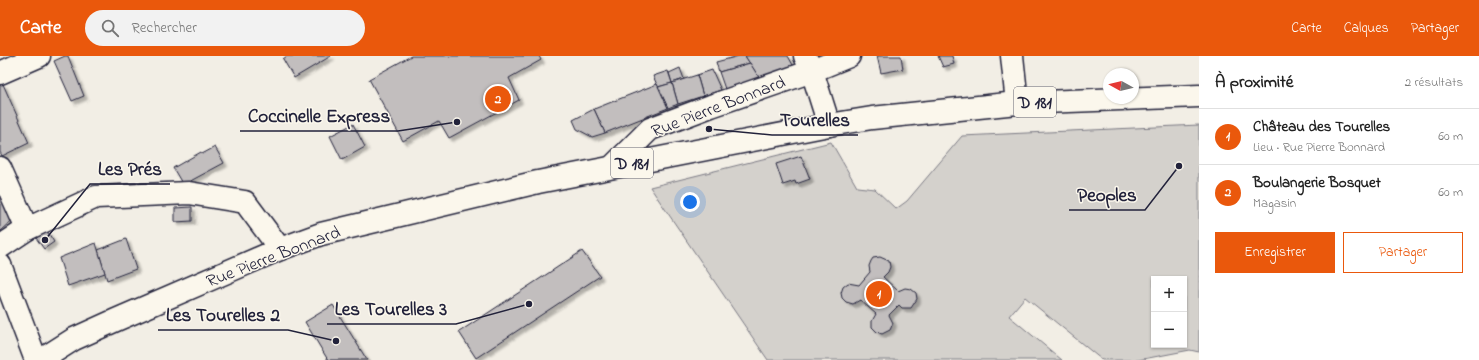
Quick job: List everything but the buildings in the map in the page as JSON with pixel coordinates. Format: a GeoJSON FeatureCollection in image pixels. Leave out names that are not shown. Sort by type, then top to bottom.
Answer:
{"type":"FeatureCollection","features":[{"type":"Feature","properties":{"kind":"main road"},"geometry":{"type":"LineString","coordinates":[[0,73],[38,56]]}},
{"type":"Feature","properties":{"kind":"main road","name":"Rue Pierre Bonnard"},"geometry":{"type":"LineString","coordinates":[[612,167],[650,129],[725,101],[808,64],[849,56]]}},
{"type":"Feature","properties":{"kind":"main road"},"geometry":{"type":"LineString","coordinates":[[1012,56],[1017,103]]}},
{"type":"Feature","properties":{"kind":"main road"},"geometry":{"type":"LineString","coordinates":[[808,64],[829,125]]}},
{"type":"Feature","properties":{"kind":"main road","name":"Rue Pierre Bonnard"},"geometry":{"type":"LineString","coordinates":[[41,360],[74,339],[116,320],[280,249],[321,234],[538,182],[829,125],[872,118],[1017,103],[1199,96]]}},
{"type":"Feature","properties":{"kind":"main road"},"geometry":{"type":"LineString","coordinates":[[2,174],[27,229]]}},
{"type":"Feature","properties":{"kind":"main road"},"geometry":{"type":"LineString","coordinates":[[0,247],[27,229],[96,197],[190,193],[246,202],[280,249]]}},
{"type":"Feature","properties":{"kind":"main road"},"geometry":{"type":"LineString","coordinates":[[0,266],[36,360]]}},
{"type":"Feature","properties":{"kind":"shaded area"},"geometry":{"type":"Polygon","coordinates":[[[1199,125],[1199,352],[1190,350],[1138,360],[1102,360],[1025,297],[1009,316],[1062,360],[768,360],[650,187],[831,142],[857,187],[875,189],[896,209],[907,201],[962,136],[1199,125]]]}},
{"type":"Feature","properties":{"kind":"place","name":"Boulangerie Bosquet"},"geometry":{"type":"Point","coordinates":[498,99]}},
{"type":"Feature","properties":{"kind":"place","name":"Coccinelle Express"},"geometry":{"type":"Point","coordinates":[457,122]}},
{"type":"Feature","properties":{"kind":"place","name":"Tourelles"},"geometry":{"type":"Point","coordinates":[709,129]}},
{"type":"Feature","properties":{"kind":"place","name":"Peoples"},"geometry":{"type":"Point","coordinates":[1179,166]}},
{"type":"Feature","properties":{"kind":"place","name":"Les Prés"},"geometry":{"type":"Point","coordinates":[45,240]}},
{"type":"Feature","properties":{"kind":"place","name":"Château des Tourelles"},"geometry":{"type":"Point","coordinates":[879,294]}},
{"type":"Feature","properties":{"kind":"place","name":"Les Tourelles 3"},"geometry":{"type":"Point","coordinates":[529,304]}},
{"type":"Feature","properties":{"kind":"place","name":"Les Tourelles 2"},"geometry":{"type":"Point","coordinates":[336,341]}}]}
